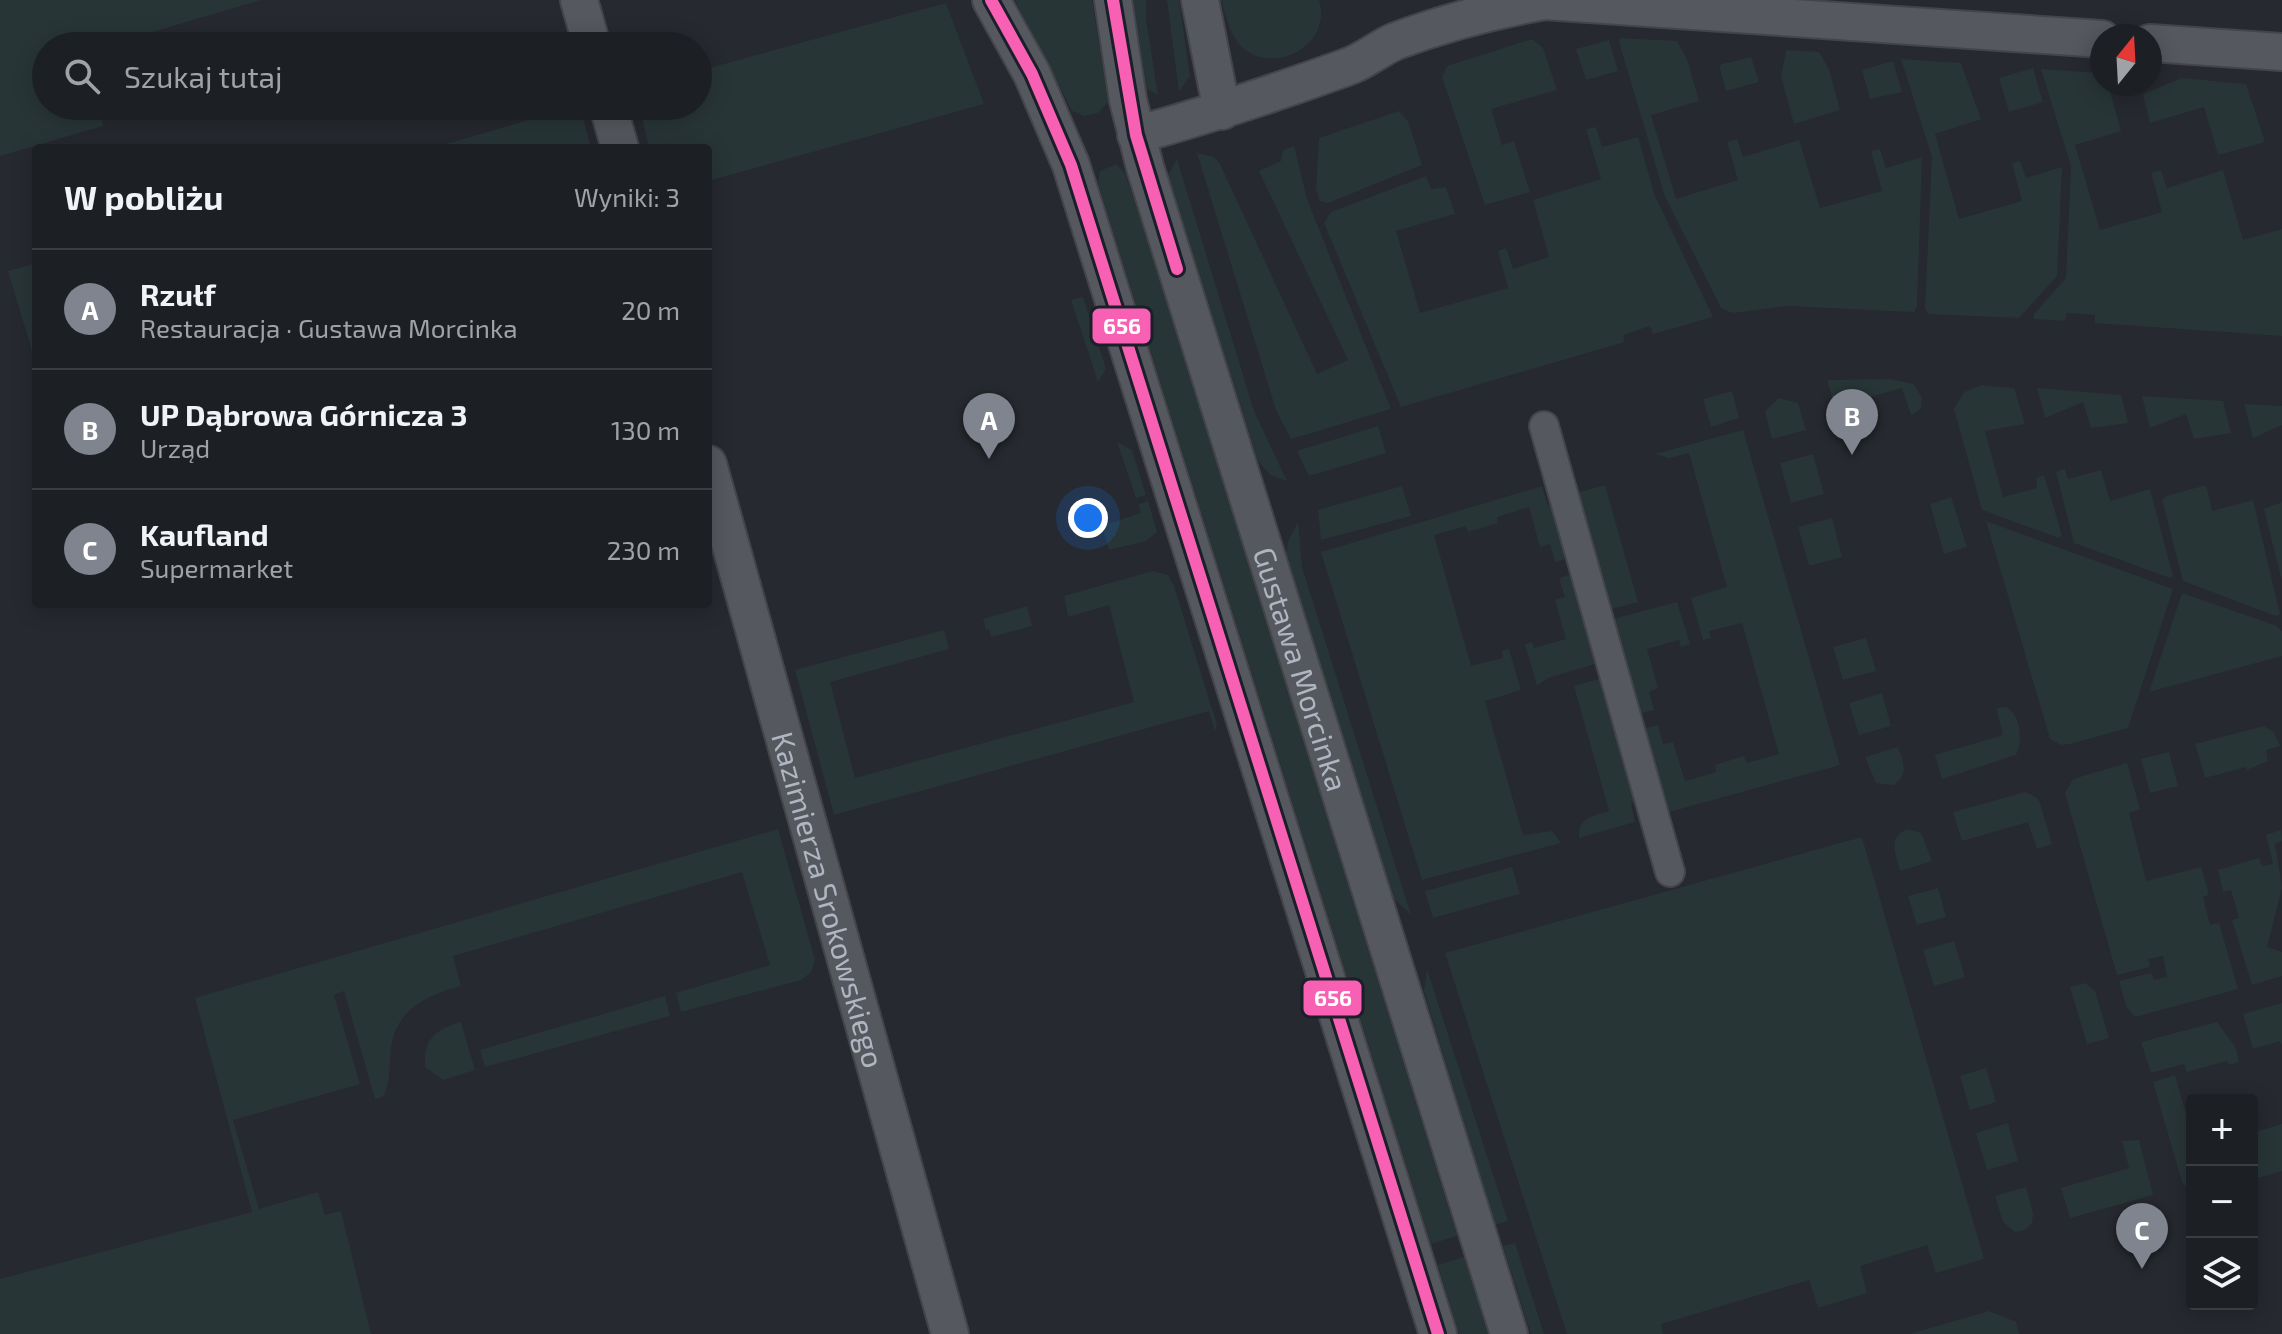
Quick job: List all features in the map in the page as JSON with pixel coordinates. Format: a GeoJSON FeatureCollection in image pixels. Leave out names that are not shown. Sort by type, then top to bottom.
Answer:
{"type":"FeatureCollection","features":[{"type":"Feature","properties":{"kind":"street"},"geometry":{"type":"LineString","coordinates":[[579,0],[588,32]]}},
{"type":"Feature","properties":{"kind":"street"},"geometry":{"type":"LineString","coordinates":[[991,0],[1032,74],[1071,165],[1438,1334]]}},
{"type":"Feature","properties":{"kind":"street","name":"Gustawa Morcinka"},"geometry":{"type":"LineString","coordinates":[[1113,0],[1136,135],[1509,1334]]}},
{"type":"Feature","properties":{"kind":"street"},"geometry":{"type":"LineString","coordinates":[[1200,0],[1222,111]]}},
{"type":"Feature","properties":{"kind":"street"},"geometry":{"type":"LineString","coordinates":[[1136,135],[1222,111],[1352,65],[1392,42],[1418,33],[1499,9],[1545,1],[2090,38]]}},
{"type":"Feature","properties":{"kind":"street"},"geometry":{"type":"LineString","coordinates":[[2162,44],[2282,52]]}},
{"type":"Feature","properties":{"kind":"street"},"geometry":{"type":"LineString","coordinates":[[612,120],[619,144]]}},
{"type":"Feature","properties":{"kind":"street"},"geometry":{"type":"LineString","coordinates":[[1544,426],[1670,872]]}},
{"type":"Feature","properties":{"kind":"street","name":"Kazimierza Srokowskiego"},"geometry":{"type":"LineString","coordinates":[[712,478],[950,1334]]}},
{"type":"Feature","properties":{"kind":"shaded area"},"geometry":{"type":"Polygon","coordinates":[[[0,0],[261,0],[152,32],[32,32],[32,120],[102,120],[103,126],[32,144],[32,147],[0,156],[0,0]]]}},
{"type":"Feature","properties":{"kind":"shaded area"},"geometry":{"type":"Polygon","coordinates":[[[1015,0],[1092,0],[1108,102],[1098,113],[1084,116],[1072,111],[1015,0]]]}},
{"type":"Feature","properties":{"kind":"shaded area"},"geometry":{"type":"Polygon","coordinates":[[[1133,0],[1146,0],[1158,95],[1147,89],[1133,0]]]}},
{"type":"Feature","properties":{"kind":"shaded area"},"geometry":{"type":"Polygon","coordinates":[[[1167,0],[1179,0],[1190,76],[1179,92],[1167,0]]]}},
{"type":"Feature","properties":{"kind":"shaded area"},"geometry":{"type":"Polygon","coordinates":[[[1221,0],[1319,0],[1321,17],[1317,32],[1308,44],[1280,58],[1265,58],[1250,53],[1237,42],[1221,0]]]}},
{"type":"Feature","properties":{"kind":"shaded area"},"geometry":{"type":"Polygon","coordinates":[[[946,3],[984,104],[712,180],[712,144],[648,144],[642,120],[712,120],[712,67],[946,3]]]}},
{"type":"Feature","properties":{"kind":"shaded area"},"geometry":{"type":"Polygon","coordinates":[[[1621,38],[1677,41],[1687,59],[1699,101],[1651,115],[1676,199],[1738,180],[1727,142],[1737,139],[1743,157],[1799,140],[1820,208],[1882,191],[1871,151],[1880,149],[1886,168],[1922,157],[1917,306],[1914,312],[1787,306],[1732,313],[1721,308],[1665,197],[1619,42],[1621,38]]]}},
{"type":"Feature","properties":{"kind":"shaded area"},"geometry":{"type":"Polygon","coordinates":[[[1532,39],[1543,48],[1557,90],[1491,109],[1502,145],[1514,141],[1530,192],[1485,205],[1442,77],[1447,66],[1532,39]]]}},
{"type":"Feature","properties":{"kind":"shaded area"},"geometry":{"type":"Polygon","coordinates":[[[1609,40],[1618,71],[1586,80],[1576,49],[1609,40]]]}},
{"type":"Feature","properties":{"kind":"shaded area"},"geometry":{"type":"Polygon","coordinates":[[[1786,50],[1819,52],[1829,69],[1840,110],[1794,124],[1781,77],[1786,50]]]}},
{"type":"Feature","properties":{"kind":"shaded area"},"geometry":{"type":"Polygon","coordinates":[[[1751,57],[1759,82],[1726,91],[1719,65],[1751,57]]]}},
{"type":"Feature","properties":{"kind":"shaded area"},"geometry":{"type":"Polygon","coordinates":[[[1901,59],[1961,63],[1981,119],[1935,134],[1959,219],[2022,201],[2012,163],[2020,161],[2026,178],[2062,167],[2057,276],[2019,318],[1928,314],[1925,308],[1932,157],[1901,59]]]}},
{"type":"Feature","properties":{"kind":"shaded area"},"geometry":{"type":"Polygon","coordinates":[[[1893,61],[1902,92],[1870,99],[1862,70],[1893,61]]]}},
{"type":"Feature","properties":{"kind":"shaded area"},"geometry":{"type":"Polygon","coordinates":[[[2033,68],[2043,102],[2009,112],[1999,78],[2033,68]]]}},
{"type":"Feature","properties":{"kind":"shaded area"},"geometry":{"type":"Polygon","coordinates":[[[2041,69],[2090,72],[2090,96],[2111,96],[2121,131],[2075,145],[2100,230],[2162,212],[2151,173],[2161,170],[2167,188],[2223,170],[2243,240],[2282,229],[2282,336],[2095,323],[2095,315],[2067,313],[2065,321],[2034,319],[2034,314],[2066,278],[2071,166],[2041,69]]]}},
{"type":"Feature","properties":{"kind":"shaded area"},"geometry":{"type":"Polygon","coordinates":[[[2182,78],[2246,84],[2265,142],[2218,155],[2204,107],[2150,123],[2143,96],[2162,96],[2162,86],[2182,78]]]}},
{"type":"Feature","properties":{"kind":"shaded area"},"geometry":{"type":"Polygon","coordinates":[[[1399,111],[1408,121],[1422,165],[1328,203],[1320,201],[1316,189],[1319,138],[1399,111]]]}},
{"type":"Feature","properties":{"kind":"shaded area"},"geometry":{"type":"Polygon","coordinates":[[[529,120],[584,120],[590,144],[446,144],[529,120]]]}},
{"type":"Feature","properties":{"kind":"shaded area"},"geometry":{"type":"Polygon","coordinates":[[[1596,127],[1602,147],[1638,137],[1655,196],[1713,317],[1653,334],[1650,326],[1623,335],[1625,342],[1401,407],[1324,223],[1331,212],[1426,176],[1431,189],[1446,187],[1455,214],[1396,231],[1420,313],[1508,288],[1498,251],[1506,248],[1513,269],[1549,257],[1533,200],[1601,179],[1586,129],[1596,127]]]}},
{"type":"Feature","properties":{"kind":"shaded area"},"geometry":{"type":"Polygon","coordinates":[[[1294,146],[1307,199],[1391,409],[1291,439],[1276,410],[1197,153],[1214,157],[1220,164],[1317,374],[1348,360],[1259,171],[1281,161],[1283,150],[1294,146]]]}},
{"type":"Feature","properties":{"kind":"shaded area"},"geometry":{"type":"Polygon","coordinates":[[[1177,159],[1254,411],[1287,481],[1270,475],[1258,461],[1168,175],[1177,159]]]}},
{"type":"Feature","properties":{"kind":"shaded area"},"geometry":{"type":"Polygon","coordinates":[[[1116,164],[1125,173],[1143,227],[1457,1236],[1431,1244],[1098,183],[1100,171],[1116,164]]]}},
{"type":"Feature","properties":{"kind":"shaded area"},"geometry":{"type":"Polygon","coordinates":[[[32,264],[32,351],[8,271],[32,264]]]}},
{"type":"Feature","properties":{"kind":"shaded area"},"geometry":{"type":"Polygon","coordinates":[[[1083,297],[1106,369],[1098,382],[1071,300],[1083,297]]]}},
{"type":"Feature","properties":{"kind":"shaded area"},"geometry":{"type":"Polygon","coordinates":[[[1890,379],[1914,384],[1922,398],[1921,409],[1911,415],[1902,388],[1835,407],[1827,380],[1890,379]]]}},
{"type":"Feature","properties":{"kind":"shaded area"},"geometry":{"type":"Polygon","coordinates":[[[1982,385],[2014,388],[2025,424],[1985,431],[2003,497],[2037,488],[2036,478],[2044,475],[2062,535],[2059,538],[1982,510],[1954,409],[1964,392],[1982,385]]]}},
{"type":"Feature","properties":{"kind":"shaded area"},"geometry":{"type":"Polygon","coordinates":[[[2037,388],[2121,395],[2128,423],[2091,428],[2083,402],[2045,418],[2037,388]]]}},
{"type":"Feature","properties":{"kind":"shaded area"},"geometry":{"type":"Polygon","coordinates":[[[1732,391],[1739,418],[1711,427],[1703,399],[1732,391]]]}},
{"type":"Feature","properties":{"kind":"shaded area"},"geometry":{"type":"Polygon","coordinates":[[[2142,396],[2223,401],[2231,433],[2194,439],[2186,414],[2150,428],[2142,396]]]}},
{"type":"Feature","properties":{"kind":"shaded area"},"geometry":{"type":"Polygon","coordinates":[[[1779,398],[1798,403],[1806,430],[1772,439],[1765,411],[1779,398]]]}},
{"type":"Feature","properties":{"kind":"shaded area"},"geometry":{"type":"Polygon","coordinates":[[[2244,404],[2282,406],[2282,425],[2253,438],[2244,404]]]}},
{"type":"Feature","properties":{"kind":"shaded area"},"geometry":{"type":"Polygon","coordinates":[[[1378,426],[1386,453],[1309,476],[1297,451],[1378,426]]]}},
{"type":"Feature","properties":{"kind":"shaded area"},"geometry":{"type":"Polygon","coordinates":[[[1743,430],[1840,765],[1662,814],[1638,730],[1658,725],[1663,744],[1673,742],[1685,781],[1716,772],[1715,765],[1744,756],[1747,763],[1779,754],[1742,623],[1709,631],[1711,638],[1703,640],[1691,598],[1727,587],[1689,453],[1669,458],[1655,454],[1743,430]]]}},
{"type":"Feature","properties":{"kind":"shaded area"},"geometry":{"type":"Polygon","coordinates":[[[1117,442],[1132,450],[1146,495],[1136,498],[1117,442]]]}},
{"type":"Feature","properties":{"kind":"shaded area"},"geometry":{"type":"Polygon","coordinates":[[[1813,454],[1824,494],[1791,503],[1780,463],[1813,454]]]}},
{"type":"Feature","properties":{"kind":"shaded area"},"geometry":{"type":"Polygon","coordinates":[[[2065,469],[2068,479],[2101,470],[2110,501],[2150,489],[2173,576],[2170,578],[2074,543],[2056,472],[2065,469]]]}},
{"type":"Feature","properties":{"kind":"shaded area"},"geometry":{"type":"Polygon","coordinates":[[[1605,485],[1638,602],[1605,611],[1573,494],[1605,485]]]}},
{"type":"Feature","properties":{"kind":"shaded area"},"geometry":{"type":"Polygon","coordinates":[[[2206,485],[2212,511],[2253,500],[2280,614],[2276,616],[2183,581],[2162,500],[2206,485]]]}},
{"type":"Feature","properties":{"kind":"shaded area"},"geometry":{"type":"Polygon","coordinates":[[[1402,486],[1411,516],[1321,540],[1318,510],[1402,486]]]}},
{"type":"Feature","properties":{"kind":"shaded area"},"geometry":{"type":"Polygon","coordinates":[[[1542,486],[1548,505],[1557,503],[1572,557],[1555,562],[1550,544],[1540,547],[1529,507],[1497,517],[1498,523],[1468,532],[1466,526],[1434,535],[1471,666],[1503,658],[1502,650],[1509,649],[1521,690],[1485,701],[1523,835],[1552,831],[1561,843],[1422,880],[1321,552],[1542,486]]]}},
{"type":"Feature","properties":{"kind":"shaded area"},"geometry":{"type":"Polygon","coordinates":[[[1951,497],[1967,547],[1944,554],[1930,504],[1951,497]]]}},
{"type":"Feature","properties":{"kind":"shaded area"},"geometry":{"type":"Polygon","coordinates":[[[1148,501],[1157,532],[1146,541],[1109,550],[1102,526],[1141,513],[1138,505],[1148,501]]]}},
{"type":"Feature","properties":{"kind":"shaded area"},"geometry":{"type":"Polygon","coordinates":[[[2282,502],[2282,581],[2264,509],[2282,502]]]}},
{"type":"Feature","properties":{"kind":"shaded area"},"geometry":{"type":"Polygon","coordinates":[[[1832,518],[1842,557],[1809,566],[1798,527],[1832,518]]]}},
{"type":"Feature","properties":{"kind":"shaded area"},"geometry":{"type":"Polygon","coordinates":[[[1986,521],[2173,589],[2128,728],[2070,744],[2061,745],[2050,739],[1986,521]]]}},
{"type":"Feature","properties":{"kind":"shaded area"},"geometry":{"type":"Polygon","coordinates":[[[1298,522],[1302,567],[1411,915],[1394,899],[1286,555],[1288,541],[1298,522]]]}},
{"type":"Feature","properties":{"kind":"shaded area"},"geometry":{"type":"Polygon","coordinates":[[[1153,571],[1168,575],[1174,586],[1217,725],[1215,731],[1209,711],[834,815],[795,670],[944,630],[949,649],[830,682],[855,778],[1134,702],[1109,605],[1068,617],[1064,596],[1153,571]]]}},
{"type":"Feature","properties":{"kind":"shaded area"},"geometry":{"type":"Polygon","coordinates":[[[1577,573],[1603,667],[1597,669],[1595,664],[1548,678],[1537,686],[1525,644],[1532,642],[1534,648],[1566,639],[1555,600],[1565,597],[1559,578],[1577,573]]]}},
{"type":"Feature","properties":{"kind":"shaded area"},"geometry":{"type":"Polygon","coordinates":[[[2182,593],[2277,626],[2282,631],[2282,656],[2149,692],[2182,593]]]}},
{"type":"Feature","properties":{"kind":"shaded area"},"geometry":{"type":"Polygon","coordinates":[[[1677,602],[1690,644],[1681,647],[1679,640],[1647,649],[1658,688],[1649,692],[1654,710],[1635,715],[1609,620],[1677,602]]]}},
{"type":"Feature","properties":{"kind":"shaded area"},"geometry":{"type":"Polygon","coordinates":[[[1027,606],[1032,626],[991,637],[989,629],[986,630],[983,619],[1027,606]]]}},
{"type":"Feature","properties":{"kind":"shaded area"},"geometry":{"type":"Polygon","coordinates":[[[1866,638],[1876,671],[1843,680],[1833,647],[1866,638]]]}},
{"type":"Feature","properties":{"kind":"shaded area"},"geometry":{"type":"Polygon","coordinates":[[[1606,677],[1640,796],[1631,804],[1635,822],[1579,838],[1584,822],[1609,811],[1574,686],[1606,677]]]}},
{"type":"Feature","properties":{"kind":"shaded area"},"geometry":{"type":"Polygon","coordinates":[[[1882,693],[1891,726],[1859,735],[1849,703],[1882,693]]]}},
{"type":"Feature","properties":{"kind":"shaded area"},"geometry":{"type":"Polygon","coordinates":[[[2006,707],[2018,722],[2020,743],[2016,755],[1942,779],[1935,755],[2003,735],[1996,708],[2006,707]]]}},
{"type":"Feature","properties":{"kind":"shaded area"},"geometry":{"type":"Polygon","coordinates":[[[2264,726],[2274,732],[2280,746],[2266,750],[2268,761],[2247,770],[2246,767],[2205,778],[2195,744],[2264,726]]]}},
{"type":"Feature","properties":{"kind":"shaded area"},"geometry":{"type":"Polygon","coordinates":[[[1898,747],[1904,768],[1902,777],[1893,785],[1876,783],[1865,757],[1898,747]]]}},
{"type":"Feature","properties":{"kind":"shaded area"},"geometry":{"type":"Polygon","coordinates":[[[2169,752],[2178,786],[2150,793],[2141,759],[2169,752]]]}},
{"type":"Feature","properties":{"kind":"shaded area"},"geometry":{"type":"Polygon","coordinates":[[[2127,763],[2140,809],[2129,813],[2146,881],[2201,867],[2209,895],[2203,897],[2210,925],[2219,923],[2238,989],[2135,1017],[2126,1006],[2119,981],[2151,973],[2154,980],[2167,977],[2163,956],[2148,959],[2150,967],[2117,975],[2065,793],[2073,779],[2127,763]]]}},
{"type":"Feature","properties":{"kind":"shaded area"},"geometry":{"type":"Polygon","coordinates":[[[2025,792],[2036,797],[2040,803],[2052,844],[2037,849],[2028,822],[1962,841],[1953,812],[2025,792]]]}},
{"type":"Feature","properties":{"kind":"shaded area"},"geometry":{"type":"Polygon","coordinates":[[[778,829],[815,960],[811,972],[801,980],[681,1012],[676,993],[770,965],[742,872],[453,956],[461,986],[426,999],[399,1023],[391,1048],[386,1090],[384,1096],[375,1099],[344,991],[334,995],[360,1084],[233,1120],[259,1209],[318,1192],[325,1215],[341,1211],[371,1334],[0,1334],[0,1279],[252,1212],[195,998],[778,829]]]}},
{"type":"Feature","properties":{"kind":"shaded area"},"geometry":{"type":"Polygon","coordinates":[[[1907,829],[1921,833],[1932,861],[1900,871],[1895,842],[1907,829]]]}},
{"type":"Feature","properties":{"kind":"shaded area"},"geometry":{"type":"Polygon","coordinates":[[[2281,830],[2282,841],[2275,844],[2282,887],[2267,947],[2282,952],[2282,976],[2252,985],[2232,920],[2239,918],[2231,890],[2223,892],[2218,870],[2259,858],[2262,866],[2273,864],[2266,835],[2281,830]]]}},
{"type":"Feature","properties":{"kind":"shaded area"},"geometry":{"type":"Polygon","coordinates":[[[1862,837],[1984,1259],[1936,1273],[1927,1245],[1860,1266],[1867,1293],[1818,1308],[1809,1280],[1661,1324],[1663,1334],[1567,1334],[1445,953],[1862,837]]]}},
{"type":"Feature","properties":{"kind":"shaded area"},"geometry":{"type":"Polygon","coordinates":[[[1512,867],[1520,894],[1433,918],[1425,891],[1512,867]]]}},
{"type":"Feature","properties":{"kind":"shaded area"},"geometry":{"type":"Polygon","coordinates":[[[1938,888],[1946,917],[1917,925],[1908,896],[1938,888]]]}},
{"type":"Feature","properties":{"kind":"shaded area"},"geometry":{"type":"Polygon","coordinates":[[[1954,941],[1965,977],[1934,986],[1923,950],[1954,941]]]}},
{"type":"Feature","properties":{"kind":"shaded area"},"geometry":{"type":"Polygon","coordinates":[[[1427,969],[1508,1221],[1495,1225],[1424,991],[1427,969]]]}},
{"type":"Feature","properties":{"kind":"shaded area"},"geometry":{"type":"Polygon","coordinates":[[[2085,983],[2095,991],[2109,1038],[2087,1044],[2070,987],[2085,983]]]}},
{"type":"Feature","properties":{"kind":"shaded area"},"geometry":{"type":"Polygon","coordinates":[[[665,996],[670,1016],[485,1067],[480,1050],[665,996]]]}},
{"type":"Feature","properties":{"kind":"shaded area"},"geometry":{"type":"Polygon","coordinates":[[[2282,1003],[2282,1046],[2280,1041],[2253,1049],[2243,1014],[2282,1003]]]}},
{"type":"Feature","properties":{"kind":"shaded area"},"geometry":{"type":"Polygon","coordinates":[[[461,1022],[475,1070],[443,1080],[425,1067],[426,1049],[438,1032],[461,1022]]]}},
{"type":"Feature","properties":{"kind":"shaded area"},"geometry":{"type":"Polygon","coordinates":[[[2217,1022],[2236,1048],[2239,1062],[2229,1065],[2227,1061],[2187,1072],[2184,1064],[2151,1073],[2141,1042],[2217,1022]]]}},
{"type":"Feature","properties":{"kind":"shaded area"},"geometry":{"type":"Polygon","coordinates":[[[1986,1068],[1996,1102],[1970,1110],[1960,1076],[1986,1068]]]}},
{"type":"Feature","properties":{"kind":"shaded area"},"geometry":{"type":"Polygon","coordinates":[[[2175,1075],[2186,1114],[2186,1186],[2182,1182],[2153,1082],[2175,1075]]]}},
{"type":"Feature","properties":{"kind":"shaded area"},"geometry":{"type":"Polygon","coordinates":[[[2008,1123],[2018,1161],[1987,1170],[1976,1133],[2008,1123]]]}},
{"type":"Feature","properties":{"kind":"shaded area"},"geometry":{"type":"Polygon","coordinates":[[[2282,1124],[2282,1171],[2258,1178],[2258,1166],[2258,1131],[2282,1124]]]}},
{"type":"Feature","properties":{"kind":"shaded area"},"geometry":{"type":"Polygon","coordinates":[[[2139,1140],[2153,1195],[2070,1218],[2061,1188],[2129,1168],[2122,1141],[2139,1140]]]}},
{"type":"Feature","properties":{"kind":"shaded area"},"geometry":{"type":"Polygon","coordinates":[[[2026,1187],[2033,1213],[2032,1223],[2025,1230],[2015,1232],[2003,1222],[1995,1196],[2026,1187]]]}},
{"type":"Feature","properties":{"kind":"shaded area"},"geometry":{"type":"Polygon","coordinates":[[[1515,1243],[1544,1334],[1531,1334],[1503,1246],[1515,1243]]]}},
{"type":"Feature","properties":{"kind":"shaded area"},"geometry":{"type":"Polygon","coordinates":[[[1464,1257],[1488,1334],[1459,1334],[1438,1265],[1464,1257]]]}},
{"type":"Feature","properties":{"kind":"shaded area"},"geometry":{"type":"Polygon","coordinates":[[[1989,1311],[2016,1322],[2019,1334],[1910,1334],[1989,1311]]]}},
{"type":"Feature","properties":{"kind":"transit line","name":"656"},"geometry":{"type":"LineString","coordinates":[[991,0],[1032,74],[1071,165],[1438,1334]]}},
{"type":"Feature","properties":{"kind":"transit line","name":"656"},"geometry":{"type":"LineString","coordinates":[[1113,0],[1136,135],[1177,269]]}},
{"type":"Feature","properties":{"kind":"place","name":"UP Dąbrowa Górnicza 3"},"geometry":{"type":"Point","coordinates":[1852,455]}},
{"type":"Feature","properties":{"kind":"place","name":"Rzułf"},"geometry":{"type":"Point","coordinates":[989,459]}},
{"type":"Feature","properties":{"kind":"place","name":"Kaufland"},"geometry":{"type":"Point","coordinates":[2142,1269]}}]}
